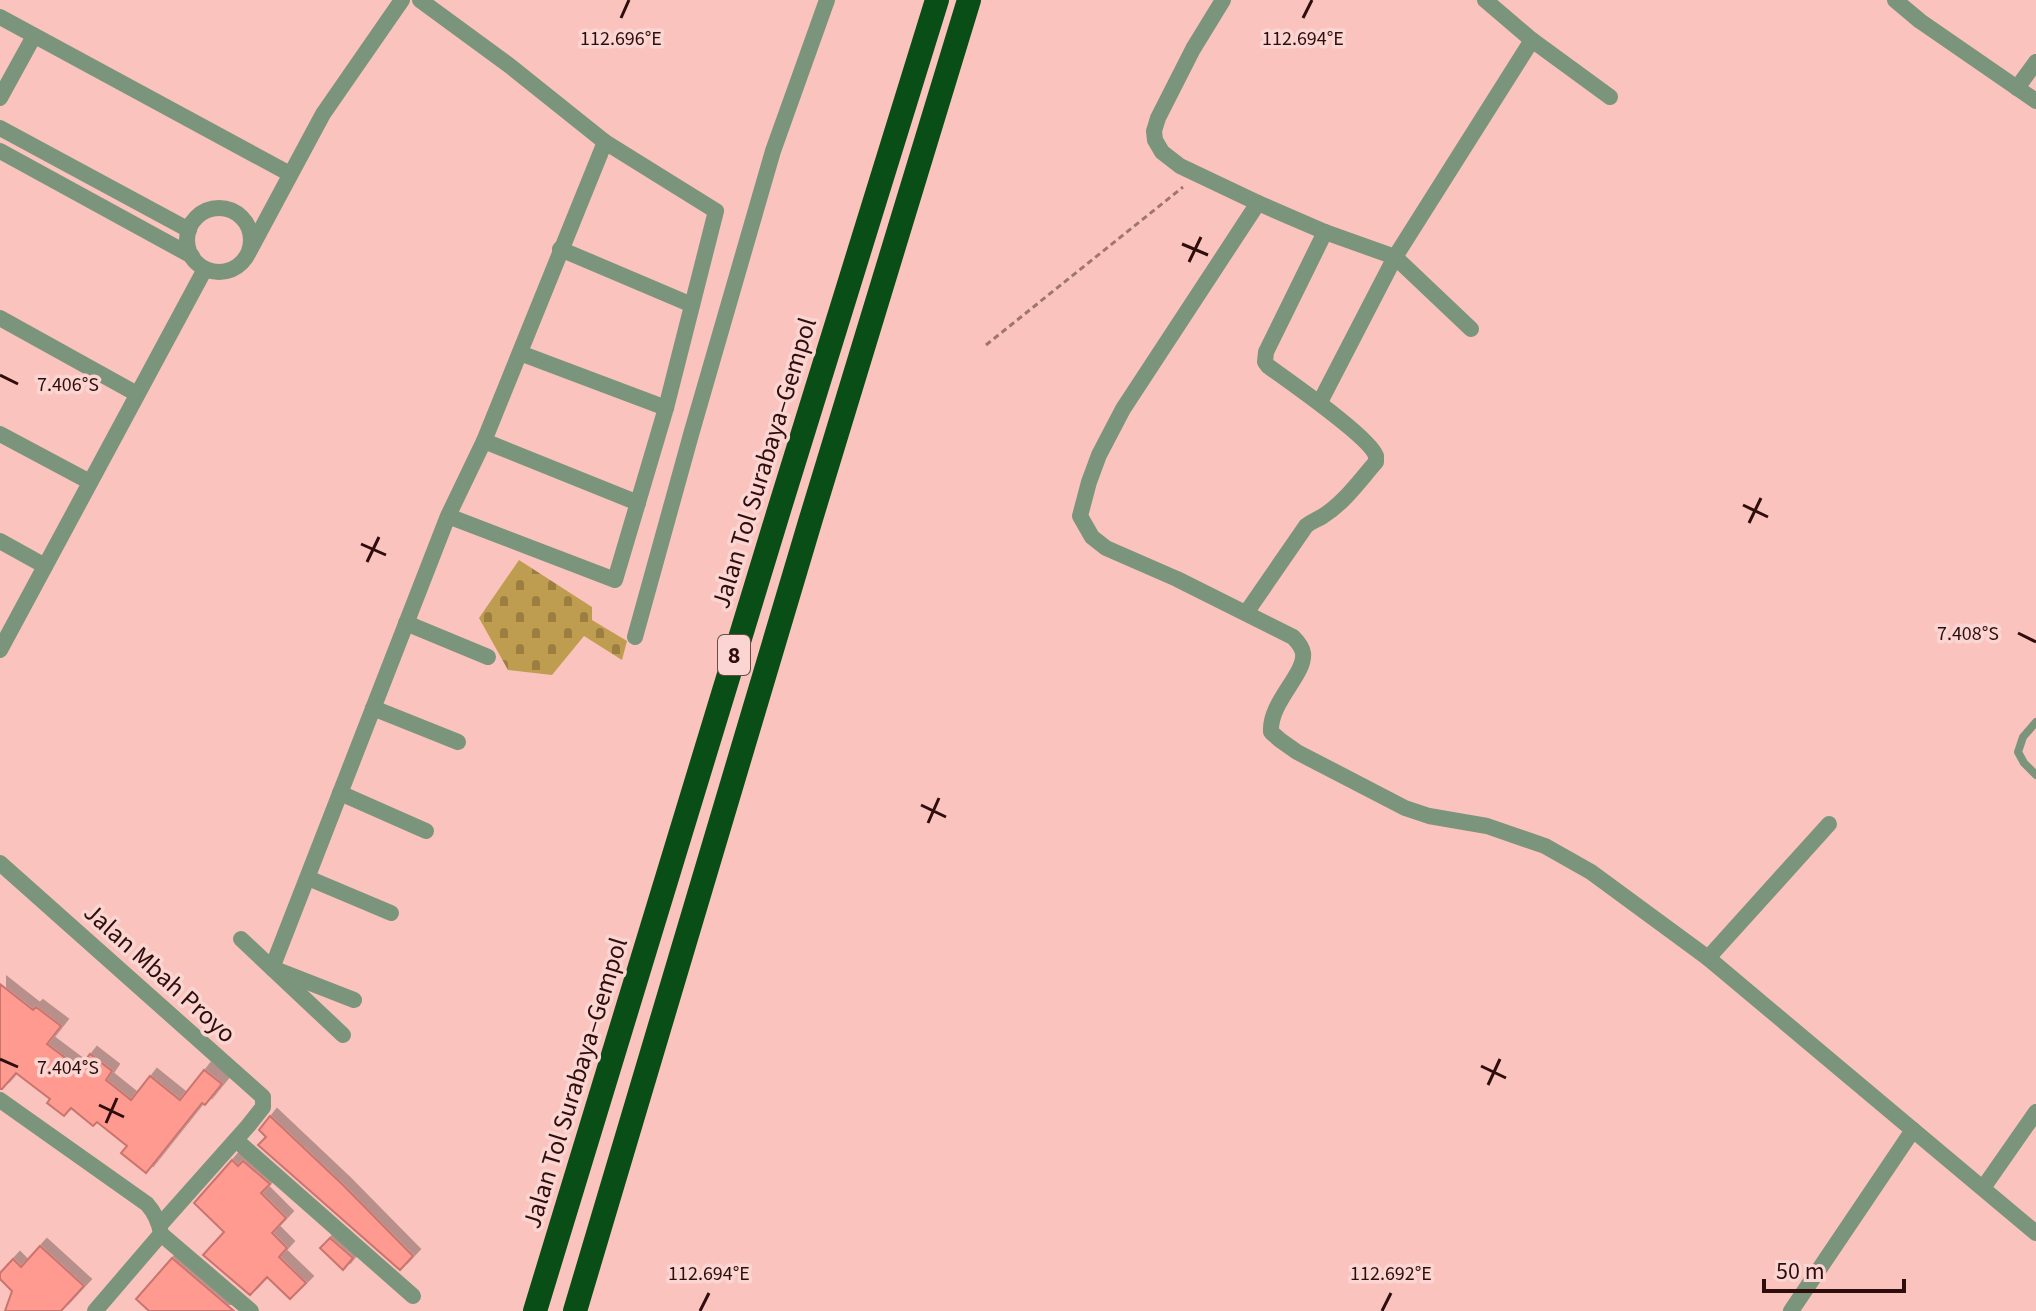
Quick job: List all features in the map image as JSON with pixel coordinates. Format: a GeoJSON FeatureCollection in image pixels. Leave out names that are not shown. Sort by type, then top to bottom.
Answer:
{"type":"FeatureCollection","features":[{"type":"Feature","properties":{"kind":"highway","name":"Jalan Tol Surabaya–Gempol"},"geometry":{"type":"LineString","coordinates":[[535,1311],[937,0]]}},
{"type":"Feature","properties":{"kind":"highway","name":"8"},"geometry":{"type":"LineString","coordinates":[[575,1311],[969,0]]}},
{"type":"Feature","properties":{"kind":"street"},"geometry":{"type":"LineString","coordinates":[[0,151],[192,256],[205,269],[223,272],[232,269],[246,258],[323,114],[402,0]]}},
{"type":"Feature","properties":{"kind":"street"},"geometry":{"type":"LineString","coordinates":[[420,0],[510,66],[605,142],[716,211],[666,408],[615,580],[448,516]]}},
{"type":"Feature","properties":{"kind":"street"},"geometry":{"type":"LineString","coordinates":[[635,637],[773,151],[827,0]]}},
{"type":"Feature","properties":{"kind":"street"},"geometry":{"type":"LineString","coordinates":[[1223,0],[1193,49],[1158,118],[1155,140],[1162,152],[1180,166],[1258,203],[1325,232],[1395,257],[1471,329]]}},
{"type":"Feature","properties":{"kind":"street"},"geometry":{"type":"LineString","coordinates":[[1485,0],[1532,40],[1610,97]]}},
{"type":"Feature","properties":{"kind":"street"},"geometry":{"type":"LineString","coordinates":[[1895,0],[1920,21],[2036,101]]}},
{"type":"Feature","properties":{"kind":"street"},"geometry":{"type":"LineString","coordinates":[[0,17],[290,174]]}},
{"type":"Feature","properties":{"kind":"street"},"geometry":{"type":"LineString","coordinates":[[0,98],[34,36]]}},
{"type":"Feature","properties":{"kind":"street"},"geometry":{"type":"LineString","coordinates":[[1320,402],[1395,257],[1532,40]]}},
{"type":"Feature","properties":{"kind":"street"},"geometry":{"type":"LineString","coordinates":[[2017,88],[2036,62]]}},
{"type":"Feature","properties":{"kind":"street"},"geometry":{"type":"LineString","coordinates":[[0,128],[189,230]]}},
{"type":"Feature","properties":{"kind":"street"},"geometry":{"type":"LineString","coordinates":[[272,968],[448,516],[484,441],[605,142]]}},
{"type":"Feature","properties":{"kind":"street"},"geometry":{"type":"LineString","coordinates":[[1258,203],[1123,409],[1099,455],[1080,516],[1092,537],[1106,548],[1177,579],[1293,637],[1303,653],[1302,663],[1273,713],[1271,732],[1280,740],[1405,808],[1429,816],[1487,826],[1545,846],[1591,872],[1708,958],[2036,1233]]}},
{"type":"Feature","properties":{"kind":"street"},"geometry":{"type":"LineString","coordinates":[[192,256],[187,239],[193,222],[207,211],[225,209],[247,224],[250,250]]}},
{"type":"Feature","properties":{"kind":"street"},"geometry":{"type":"LineString","coordinates":[[1246,613],[1306,526],[1323,516],[1351,491],[1376,462],[1370,446],[1320,402],[1268,366],[1265,356],[1325,232]]}},
{"type":"Feature","properties":{"kind":"street"},"geometry":{"type":"LineString","coordinates":[[560,249],[692,305]]}},
{"type":"Feature","properties":{"kind":"street"},"geometry":{"type":"LineString","coordinates":[[0,650],[205,269]]}},
{"type":"Feature","properties":{"kind":"street"},"geometry":{"type":"LineString","coordinates":[[0,318],[137,394]]}},
{"type":"Feature","properties":{"kind":"street"},"geometry":{"type":"LineString","coordinates":[[520,353],[666,408]]}},
{"type":"Feature","properties":{"kind":"street"},"geometry":{"type":"LineString","coordinates":[[0,434],[90,482]]}},
{"type":"Feature","properties":{"kind":"street"},"geometry":{"type":"LineString","coordinates":[[484,441],[638,503]]}},
{"type":"Feature","properties":{"kind":"street"},"geometry":{"type":"LineString","coordinates":[[0,541],[45,566]]}},
{"type":"Feature","properties":{"kind":"street"},"geometry":{"type":"LineString","coordinates":[[406,623],[488,657]]}},
{"type":"Feature","properties":{"kind":"street"},"geometry":{"type":"LineString","coordinates":[[373,708],[458,742]]}},
{"type":"Feature","properties":{"kind":"street"},"geometry":{"type":"LineString","coordinates":[[340,793],[426,831]]}},
{"type":"Feature","properties":{"kind":"street"},"geometry":{"type":"LineString","coordinates":[[1708,958],[1829,824]]}},
{"type":"Feature","properties":{"kind":"street","name":"Jalan Mbah Proyo"},"geometry":{"type":"LineString","coordinates":[[0,863],[263,1097],[263,1107],[236,1140]]}},
{"type":"Feature","properties":{"kind":"street"},"geometry":{"type":"LineString","coordinates":[[308,878],[391,913]]}},
{"type":"Feature","properties":{"kind":"street"},"geometry":{"type":"LineString","coordinates":[[241,939],[343,1035]]}},
{"type":"Feature","properties":{"kind":"street"},"geometry":{"type":"LineString","coordinates":[[272,968],[354,1000]]}},
{"type":"Feature","properties":{"kind":"street"},"geometry":{"type":"LineString","coordinates":[[0,1100],[147,1204],[155,1213],[160,1230],[251,1311]]}},
{"type":"Feature","properties":{"kind":"street"},"geometry":{"type":"LineString","coordinates":[[1983,1188],[2036,1112]]}},
{"type":"Feature","properties":{"kind":"street"},"geometry":{"type":"LineString","coordinates":[[1791,1311],[1913,1130]]}},
{"type":"Feature","properties":{"kind":"street"},"geometry":{"type":"LineString","coordinates":[[95,1311],[236,1140],[413,1296]]}},
{"type":"Feature","properties":{"kind":"lane"},"geometry":{"type":"LineString","coordinates":[[2036,722],[2023,737],[2018,752],[2036,775]]}},
{"type":"Feature","properties":{"kind":"path"},"geometry":{"type":"LineString","coordinates":[[986,345],[1197,175]]}},
{"type":"Feature","properties":{"kind":"green space"},"geometry":{"type":"Polygon","coordinates":[[[519,560],[592,607],[592,620],[627,641],[622,660],[584,636],[552,675],[508,670],[479,618],[519,560]]]}},
{"type":"Feature","properties":{"kind":"building"},"geometry":{"type":"Polygon","coordinates":[[[0,984],[33,1010],[36,1007],[61,1026],[47,1044],[79,1068],[90,1054],[112,1071],[106,1080],[131,1100],[150,1076],[180,1100],[204,1070],[222,1084],[205,1105],[202,1103],[146,1173],[121,1153],[127,1146],[97,1122],[93,1126],[71,1108],[64,1116],[47,1103],[50,1099],[16,1073],[0,1089],[0,984]]]}},
{"type":"Feature","properties":{"kind":"building"},"geometry":{"type":"Polygon","coordinates":[[[270,1116],[413,1256],[400,1270],[258,1145],[266,1137],[259,1130],[270,1116]]]}},
{"type":"Feature","properties":{"kind":"building"},"geometry":{"type":"Polygon","coordinates":[[[232,1160],[238,1166],[243,1161],[270,1184],[261,1193],[286,1218],[272,1233],[287,1248],[279,1257],[306,1283],[290,1299],[267,1277],[250,1295],[203,1255],[224,1232],[194,1203],[232,1160]]]}},
{"type":"Feature","properties":{"kind":"building"},"geometry":{"type":"Polygon","coordinates":[[[330,1238],[353,1258],[343,1270],[320,1248],[330,1238]]]}},
{"type":"Feature","properties":{"kind":"building"},"geometry":{"type":"Polygon","coordinates":[[[40,1246],[84,1286],[61,1311],[5,1311],[12,1291],[0,1279],[0,1273],[13,1259],[21,1267],[40,1246]]]}},
{"type":"Feature","properties":{"kind":"building"},"geometry":{"type":"Polygon","coordinates":[[[172,1258],[234,1311],[149,1311],[136,1299],[172,1258]]]}}]}
